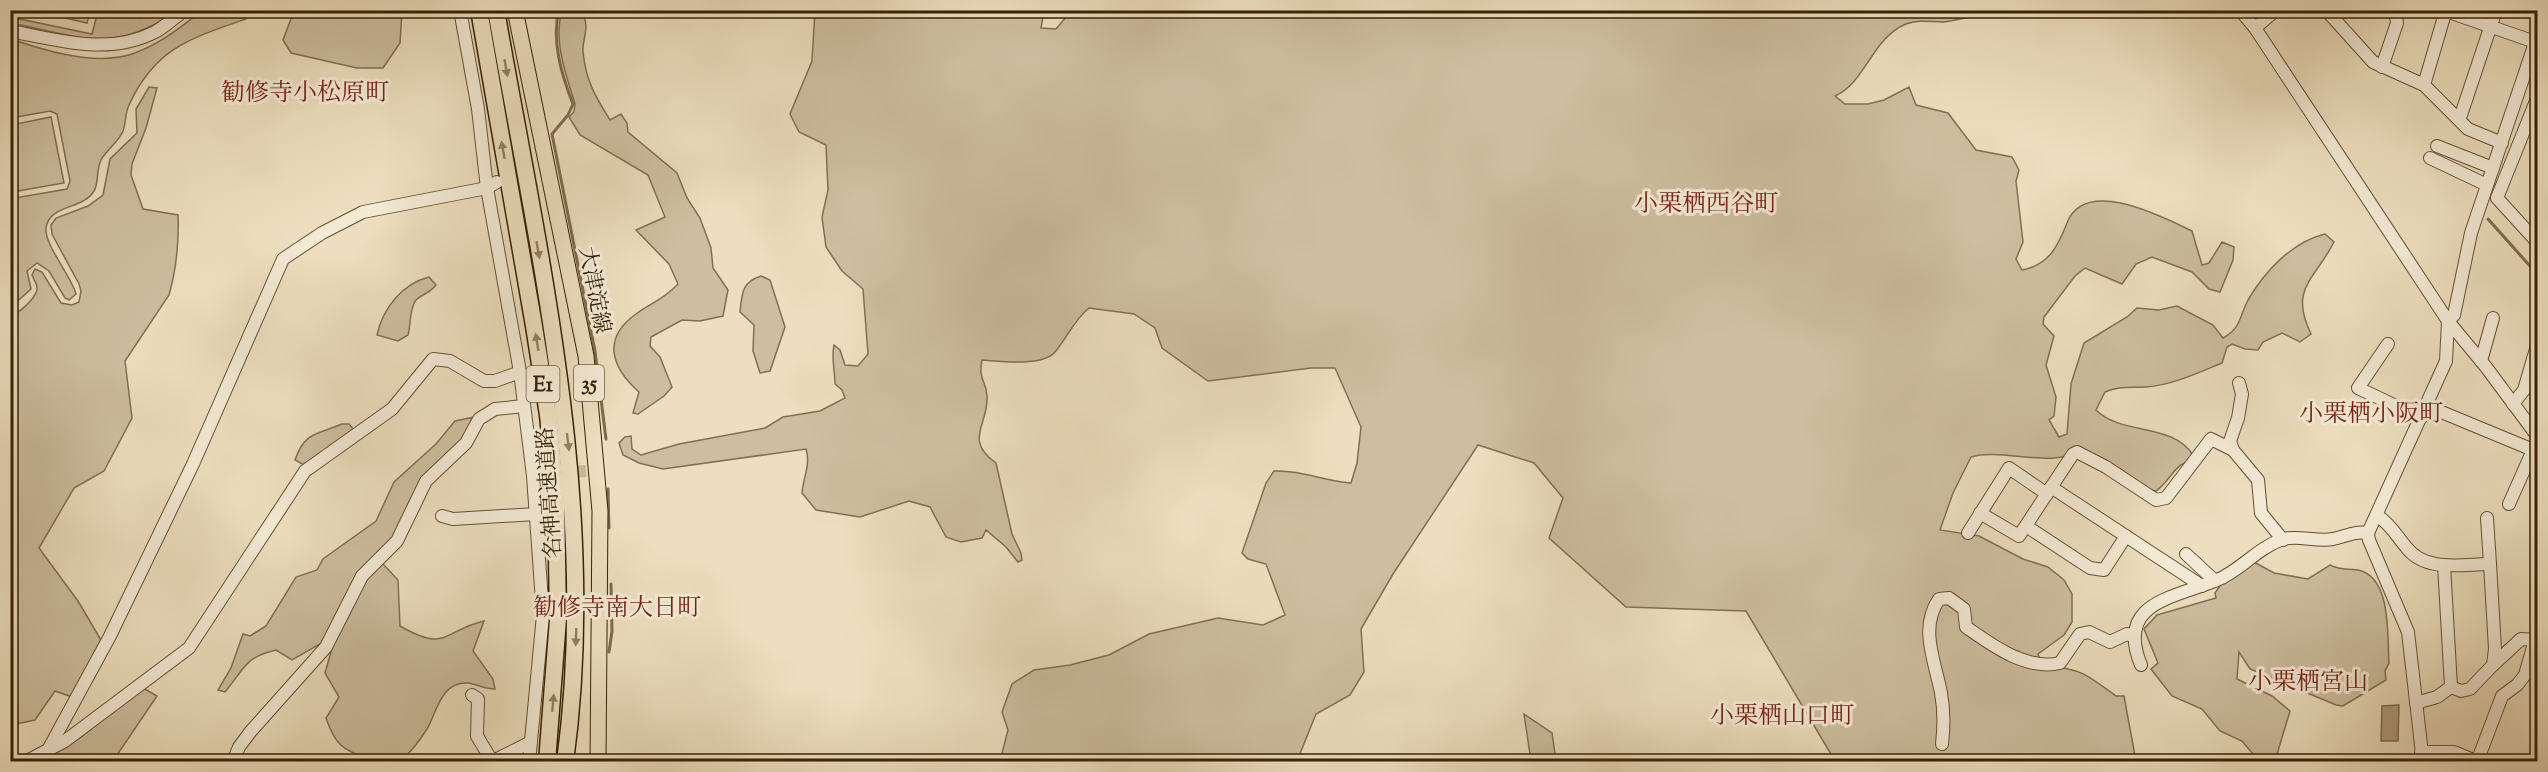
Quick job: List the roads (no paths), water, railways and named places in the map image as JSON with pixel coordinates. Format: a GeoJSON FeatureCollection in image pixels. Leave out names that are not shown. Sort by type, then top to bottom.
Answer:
{"type":"FeatureCollection","features":[{"type":"Feature","properties":{"kind":"highway","name":"名神高速道路"},"geometry":{"type":"LineString","coordinates":[[479,10],[534,326],[554,478],[558,619],[547,762]]}},
{"type":"Feature","properties":{"kind":"highway","name":"名神高速道路"},"geometry":{"type":"LineString","coordinates":[[496,10],[556,354],[570,459],[576,555],[576,621],[565,762]]}},
{"type":"Feature","properties":{"kind":"main road","name":"大津淀線"},"geometry":{"type":"LineString","coordinates":[[515,10],[545,175],[586,356],[592,470],[601,571],[598,762]]}},
{"type":"Feature","properties":{"kind":"street"},"geometry":{"type":"LineString","coordinates":[[10,31],[77,45],[114,44],[156,32],[185,10]]}},
{"type":"Feature","properties":{"kind":"street"},"geometry":{"type":"LineString","coordinates":[[460,10],[492,185],[524,406],[537,476],[536,514],[543,615],[529,762]]}},
{"type":"Feature","properties":{"kind":"street"},"geometry":{"type":"LineString","coordinates":[[2241,10],[2448,321],[2538,437]]}},
{"type":"Feature","properties":{"kind":"street"},"geometry":{"type":"LineString","coordinates":[[2255,28],[2276,10]]}},
{"type":"Feature","properties":{"kind":"street"},"geometry":{"type":"LineString","coordinates":[[2326,10],[2373,62],[2424,85],[2460,118],[2468,129],[2502,143]]}},
{"type":"Feature","properties":{"kind":"street"},"geometry":{"type":"LineString","coordinates":[[2382,67],[2397,23],[2395,10]]}},
{"type":"Feature","properties":{"kind":"street"},"geometry":{"type":"LineString","coordinates":[[2460,118],[2496,10]]}},
{"type":"Feature","properties":{"kind":"street"},"geometry":{"type":"LineString","coordinates":[[2424,85],[2446,11],[2536,38],[2471,233],[2454,315],[2448,321],[2446,361],[2378,516],[2368,533],[2408,632],[2422,757],[2454,752],[2478,761],[2502,696],[2517,685],[2525,675],[2536,641],[2521,639],[2470,689],[2461,691],[2451,687]]}},
{"type":"Feature","properties":{"kind":"street"},"geometry":{"type":"LineString","coordinates":[[2538,96],[2497,198],[2538,243]]}},
{"type":"Feature","properties":{"kind":"street"},"geometry":{"type":"LineString","coordinates":[[2437,146],[2493,168]]}},
{"type":"Feature","properties":{"kind":"street"},"geometry":{"type":"LineString","coordinates":[[2430,158],[2487,185]]}},
{"type":"Feature","properties":{"kind":"street"},"geometry":{"type":"LineString","coordinates":[[48,750],[110,636],[193,464],[283,260],[321,233],[363,212],[492,185]]}},
{"type":"Feature","properties":{"kind":"street"},"geometry":{"type":"LineString","coordinates":[[2481,361],[2493,318]]}},
{"type":"Feature","properties":{"kind":"street"},"geometry":{"type":"LineString","coordinates":[[2513,404],[2524,390],[2538,342]]}},
{"type":"Feature","properties":{"kind":"street"},"geometry":{"type":"LineString","coordinates":[[2388,344],[2358,388],[2424,412],[2464,420],[2535,451],[2509,504]]}},
{"type":"Feature","properties":{"kind":"street"},"geometry":{"type":"LineString","coordinates":[[29,761],[80,731],[189,648],[305,471],[392,409],[434,359],[450,361],[484,381],[495,381],[520,372]]}},
{"type":"Feature","properties":{"kind":"street"},"geometry":{"type":"LineString","coordinates":[[2240,382],[2242,394],[2238,418],[2230,441],[2233,450],[2258,480],[2261,513],[2283,540]]}},
{"type":"Feature","properties":{"kind":"street"},"geometry":{"type":"LineString","coordinates":[[233,762],[239,747],[251,731],[326,647],[362,576],[397,541],[413,502],[426,481],[466,443],[478,419],[495,409],[524,406]]}},
{"type":"Feature","properties":{"kind":"street"},"geometry":{"type":"LineString","coordinates":[[1980,513],[2019,536],[2073,454],[2077,453],[2106,467],[2156,500],[2166,498],[2199,458],[2211,439],[2233,450]]}},
{"type":"Feature","properties":{"kind":"street"},"geometry":{"type":"LineString","coordinates":[[1968,533],[2009,468],[2126,536],[2202,586]]}},
{"type":"Feature","properties":{"kind":"street"},"geometry":{"type":"LineString","coordinates":[[442,516],[453,519],[536,514]]}},
{"type":"Feature","properties":{"kind":"street"},"geometry":{"type":"LineString","coordinates":[[2378,516],[2391,525],[2407,549],[2422,561],[2444,565],[2490,564]]}},
{"type":"Feature","properties":{"kind":"street"},"geometry":{"type":"LineString","coordinates":[[2487,518],[2495,649],[2493,665]]}},
{"type":"Feature","properties":{"kind":"street"},"geometry":{"type":"LineString","coordinates":[[2025,526],[2090,568],[2104,570],[2126,536]]}},
{"type":"Feature","properties":{"kind":"street"},"geometry":{"type":"LineString","coordinates":[[2142,665],[2133,636],[2145,612],[2157,602],[2216,581],[2252,555],[2283,540],[2333,539],[2355,531],[2368,533]]}},
{"type":"Feature","properties":{"kind":"street"},"geometry":{"type":"LineString","coordinates":[[2186,554],[2216,581]]}},
{"type":"Feature","properties":{"kind":"street"},"geometry":{"type":"LineString","coordinates":[[2444,565],[2451,687]]}},
{"type":"Feature","properties":{"kind":"street"},"geometry":{"type":"LineString","coordinates":[[1942,744],[1944,724],[1941,692],[1931,660],[1930,637],[1931,611],[1939,599],[1949,598],[1964,609],[1966,627],[2000,652],[2049,665],[2060,663],[2080,634],[2089,632],[2110,642],[2127,634],[2133,636]]}},
{"type":"Feature","properties":{"kind":"street"},"geometry":{"type":"LineString","coordinates":[[2416,703],[2438,698],[2451,687]]}},
{"type":"Feature","properties":{"kind":"street"},"geometry":{"type":"LineString","coordinates":[[472,695],[478,699],[477,736],[491,761],[531,742]]}},
{"type":"Feature","properties":{"kind":"street"},"geometry":{"type":"LineString","coordinates":[[2534,762],[2538,751]]}},
{"type":"Feature","properties":{"kind":"waterway"},"geometry":{"type":"LineString","coordinates":[[559,10],[557,46],[565,82],[573,104],[568,115],[552,134],[595,351],[606,439]]}},
{"type":"Feature","properties":{"kind":"waterway"},"geometry":{"type":"LineString","coordinates":[[2488,219],[2538,275]]}},
{"type":"Feature","properties":{"kind":"waterway"},"geometry":{"type":"LineString","coordinates":[[608,489],[609,528]]}},
{"type":"Feature","properties":{"kind":"waterway"},"geometry":{"type":"LineString","coordinates":[[609,652],[612,631],[611,584]]}},
{"type":"Feature","properties":{"kind":"tunnel"},"geometry":{"type":"LineString","coordinates":[[541,475],[586,471]]}},
{"type":"Feature","properties":{"kind":"district","name":"勧修寺小松原町"},"geometry":{"type":"Point","coordinates":[305,92]}},
{"type":"Feature","properties":{"kind":"district","name":"小栗栖西谷町"},"geometry":{"type":"Point","coordinates":[1706,203]}},
{"type":"Feature","properties":{"kind":"district","name":"小栗栖小阪町"},"geometry":{"type":"Point","coordinates":[2371,413]}},
{"type":"Feature","properties":{"kind":"district","name":"勧修寺南大日町"},"geometry":{"type":"Point","coordinates":[617,607]}},
{"type":"Feature","properties":{"kind":"district","name":"小栗栖宮山"},"geometry":{"type":"Point","coordinates":[2308,681]}},
{"type":"Feature","properties":{"kind":"district","name":"小栗栖山口町"},"geometry":{"type":"Point","coordinates":[1782,715]}}]}
